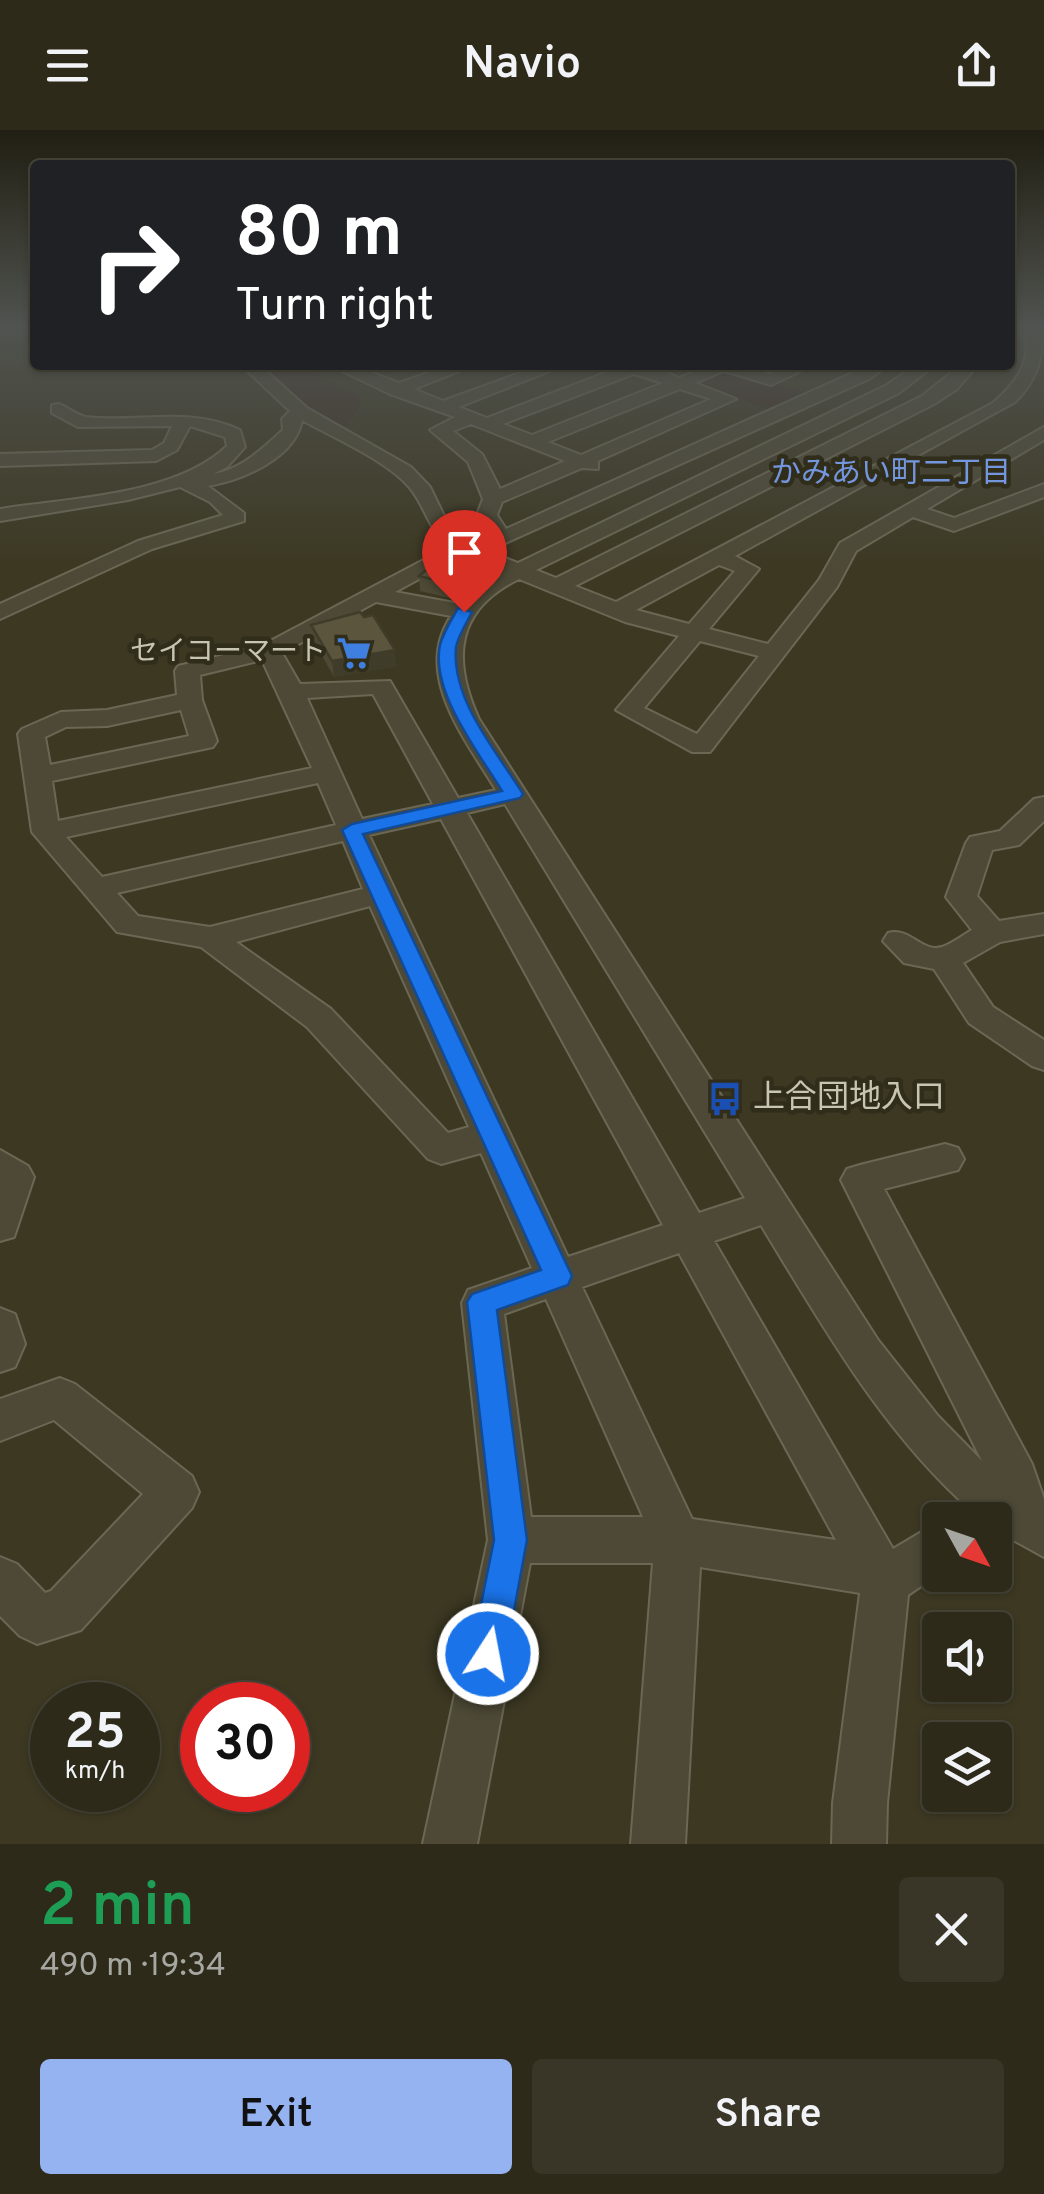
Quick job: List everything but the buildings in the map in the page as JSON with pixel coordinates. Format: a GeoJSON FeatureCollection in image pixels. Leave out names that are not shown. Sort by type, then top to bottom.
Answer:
{"type":"FeatureCollection","features":[{"type":"Feature","properties":{"kind":"street"},"geometry":{"type":"LineString","coordinates":[[295,407],[404,471],[420,487],[441,529],[463,546],[617,611],[776,653]]}},
{"type":"Feature","properties":{"kind":"street"},"geometry":{"type":"LineString","coordinates":[[442,407],[670,496]]}},
{"type":"Feature","properties":{"kind":"street"},"geometry":{"type":"LineString","coordinates":[[516,407],[439,430],[476,458],[488,475],[494,499],[487,515],[501,540],[792,407]]}},
{"type":"Feature","properties":{"kind":"street"},"geometry":{"type":"LineString","coordinates":[[532,442],[619,407]]}},
{"type":"Feature","properties":{"kind":"street"},"geometry":{"type":"LineString","coordinates":[[494,499],[709,407]]}},
{"type":"Feature","properties":{"kind":"street"},"geometry":{"type":"LineString","coordinates":[[857,407],[515,570],[464,612],[448,646],[452,686],[466,718],[769,1206],[900,1406],[931,1444],[992,1502]]}},
{"type":"Feature","properties":{"kind":"street"},"geometry":{"type":"LineString","coordinates":[[555,587],[912,407]]}},
{"type":"Feature","properties":{"kind":"street"},"geometry":{"type":"LineString","coordinates":[[617,611],[999,407]]}},
{"type":"Feature","properties":{"kind":"street"},"geometry":{"type":"LineString","coordinates":[[58,408],[84,422],[184,420],[217,426],[237,440],[226,461],[184,481]]}},
{"type":"Feature","properties":{"kind":"street"},"geometry":{"type":"LineString","coordinates":[[0,515],[246,472],[292,432],[291,419],[301,412]]}},
{"type":"Feature","properties":{"kind":"street"},"geometry":{"type":"LineString","coordinates":[[0,460],[156,455],[171,446],[184,420]]}},
{"type":"Feature","properties":{"kind":"street"},"geometry":{"type":"LineString","coordinates":[[819,425],[974,474]]}},
{"type":"Feature","properties":{"kind":"street"},"geometry":{"type":"LineString","coordinates":[[719,557],[748,569],[629,710],[702,746],[829,582],[847,547],[974,474],[1018,456],[1044,432]]}},
{"type":"Feature","properties":{"kind":"street"},"geometry":{"type":"LineString","coordinates":[[0,612],[145,545],[237,517],[217,498],[184,481]]}},
{"type":"Feature","properties":{"kind":"street"},"geometry":{"type":"LineString","coordinates":[[912,510],[954,526],[1044,490]]}},
{"type":"Feature","properties":{"kind":"street"},"geometry":{"type":"LineString","coordinates":[[38,776],[204,741],[190,700],[187,671],[268,651],[463,546]]}},
{"type":"Feature","properties":{"kind":"street"},"geometry":{"type":"LineString","coordinates":[[372,595],[464,612]]}},
{"type":"Feature","properties":{"kind":"street"},"geometry":{"type":"LineString","coordinates":[[268,651],[292,692],[380,894],[678,1540],[658,1844]]}},
{"type":"Feature","properties":{"kind":"street"},"geometry":{"type":"LineString","coordinates":[[292,692],[381,686],[885,1582],[860,1804],[860,1844]]}},
{"type":"Feature","properties":{"kind":"street"},"geometry":{"type":"LineString","coordinates":[[190,700],[107,718],[62,720],[31,734],[46,832],[128,926],[210,938],[380,894]]}},
{"type":"Feature","properties":{"kind":"street"},"geometry":{"type":"LineString","coordinates":[[46,832],[326,772]]}},
{"type":"Feature","properties":{"kind":"street"},"geometry":{"type":"LineString","coordinates":[[95,888],[514,794]]}},
{"type":"Feature","properties":{"kind":"street"},"geometry":{"type":"LineString","coordinates":[[992,933],[961,896],[980,843],[1009,839],[1044,804]]}},
{"type":"Feature","properties":{"kind":"street"},"geometry":{"type":"LineString","coordinates":[[899,940],[915,955],[944,960],[992,933],[1044,924]]}},
{"type":"Feature","properties":{"kind":"street"},"geometry":{"type":"LineString","coordinates":[[210,938],[319,1018],[440,1150],[493,1136]]}},
{"type":"Feature","properties":{"kind":"street"},"geometry":{"type":"LineString","coordinates":[[944,960],[981,1015],[1044,1057]]}},
{"type":"Feature","properties":{"kind":"street"},"geometry":{"type":"LineString","coordinates":[[945,1159],[860,1180],[1016,1480],[1012,1521]]}},
{"type":"Feature","properties":{"kind":"street"},"geometry":{"type":"LineString","coordinates":[[0,1166],[15,1178],[0,1225]]}},
{"type":"Feature","properties":{"kind":"street"},"geometry":{"type":"LineString","coordinates":[[450,1844],[511,1540],[482,1302],[769,1206]]}},
{"type":"Feature","properties":{"kind":"street"},"geometry":{"type":"LineString","coordinates":[[0,1327],[4,1344],[0,1352]]}},
{"type":"Feature","properties":{"kind":"street"},"geometry":{"type":"LineString","coordinates":[[0,1420],[60,1398],[176,1492],[64,1613],[37,1618],[4,1595]]}},
{"type":"Feature","properties":{"kind":"street"},"geometry":{"type":"LineString","coordinates":[[511,1540],[678,1540],[864,1568],[885,1582]]}},
{"type":"Feature","properties":{"kind":"street"},"geometry":{"type":"LineString","coordinates":[[885,1582],[922,1557]]}},
{"type":"Feature","properties":{"kind":"shaded area"},"geometry":{"type":"Polygon","coordinates":[[[307,407],[359,407],[339,433],[307,407]]]}},
{"type":"Feature","properties":{"kind":"place","name":"セイコーマート"},"geometry":{"type":"Point","coordinates":[354,653]}},
{"type":"Feature","properties":{"kind":"place","name":"上合団地入口"},"geometry":{"type":"Point","coordinates":[725,1099]}},
{"type":"Feature","properties":{"kind":"district","name":"かみあい町二丁目"},"geometry":{"type":"Point","coordinates":[891,474]}},
{"type":"Feature","properties":{"kind":"route"},"geometry":{"type":"LineString","coordinates":[[464,612],[448,646],[452,686],[466,718],[514,794],[352,830],[558,1276],[482,1302],[511,1540],[488,1654]]}}]}
